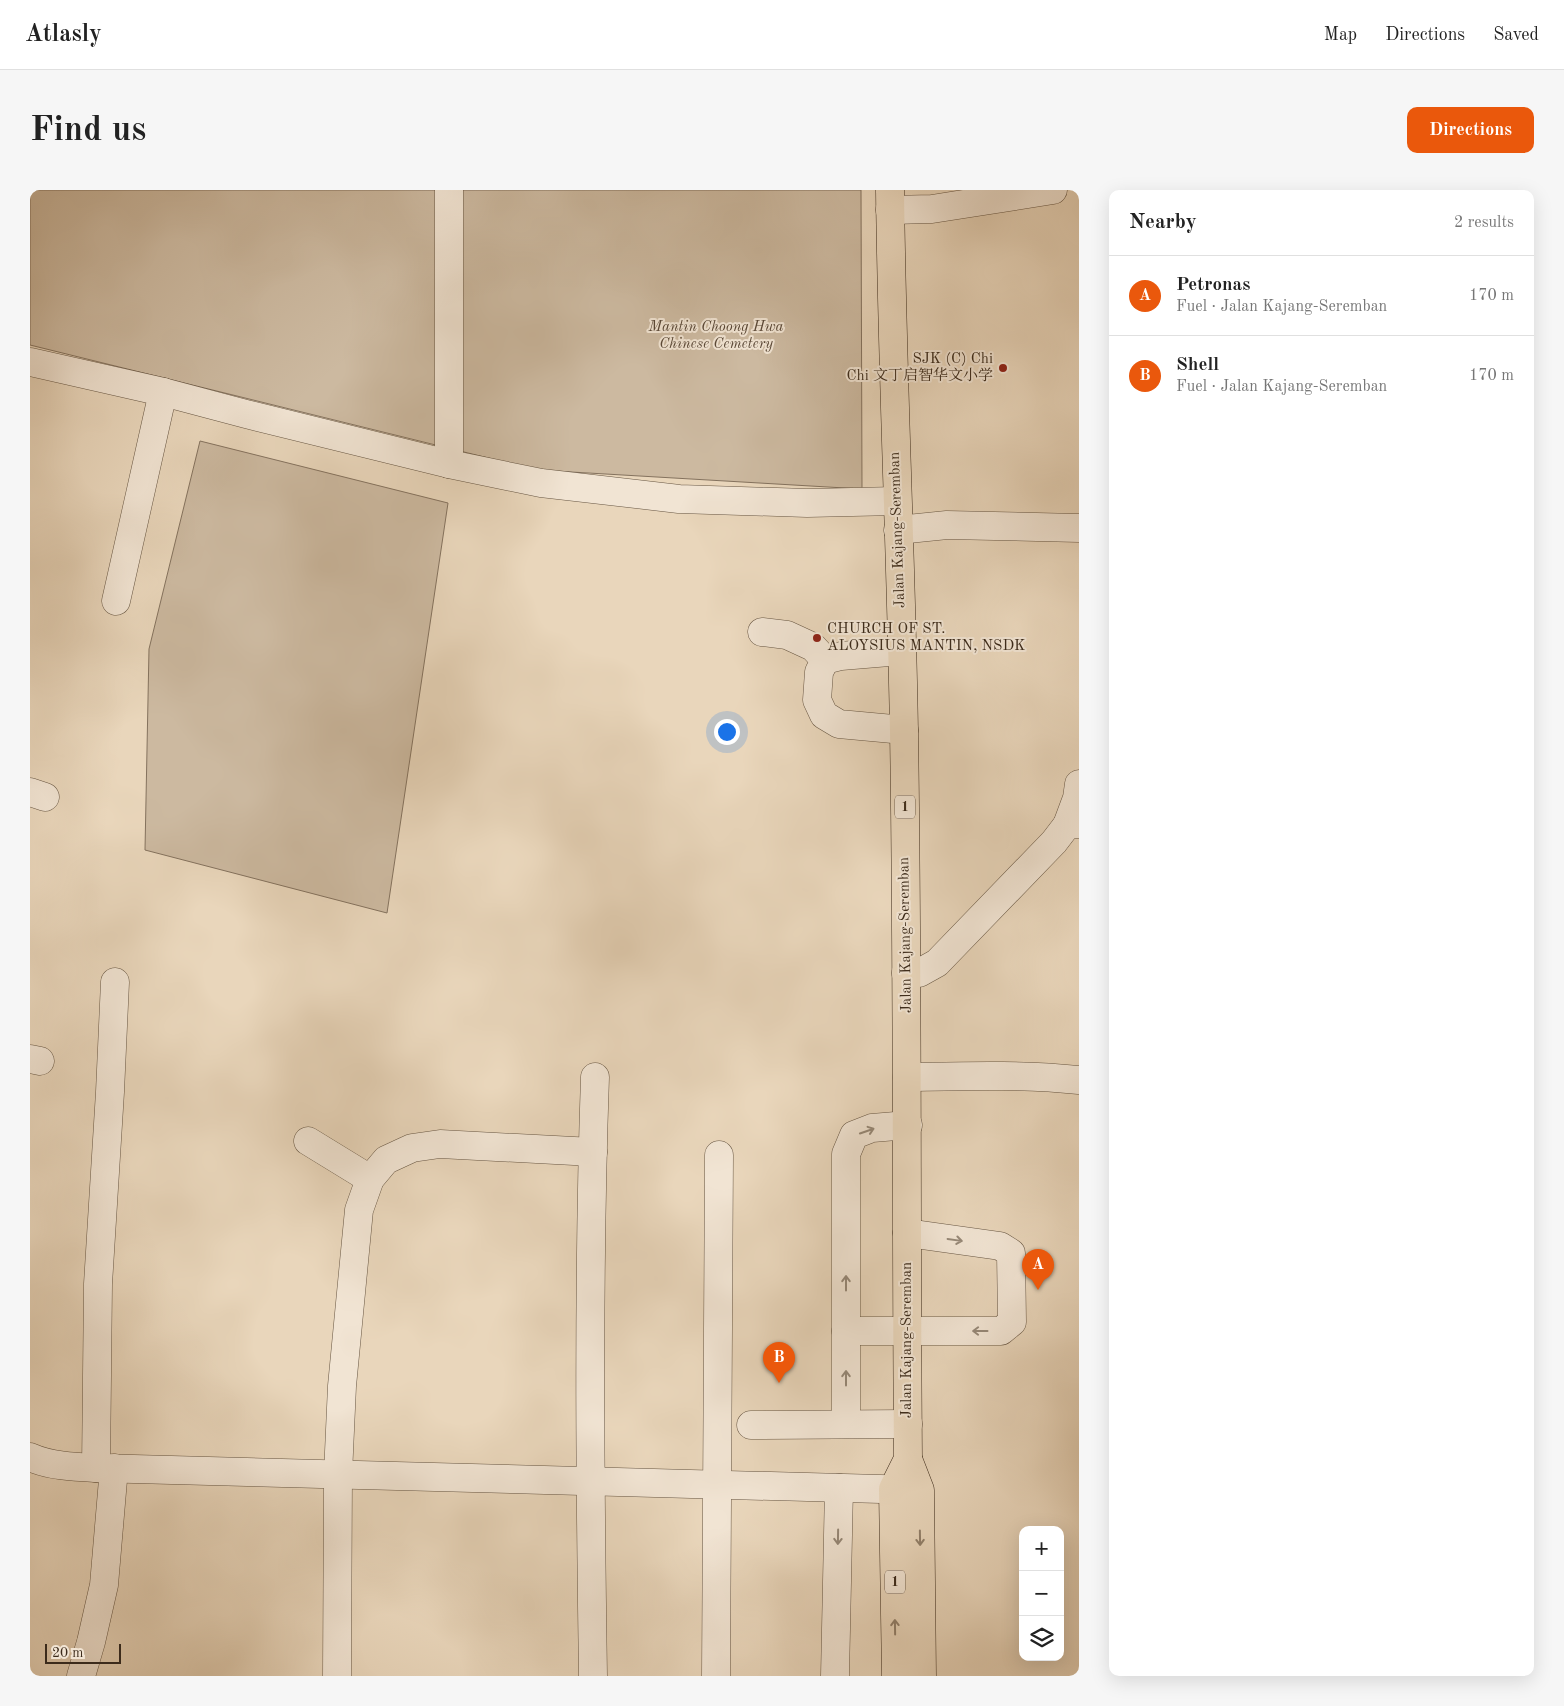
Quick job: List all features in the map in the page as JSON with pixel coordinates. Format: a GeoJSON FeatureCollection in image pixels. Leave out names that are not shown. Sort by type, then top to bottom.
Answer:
{"type":"FeatureCollection","features":[{"type":"Feature","properties":{"kind":"main road","name":"Jalan Kajang-Seremban"},"geometry":{"type":"LineString","coordinates":[[890,200],[896,501],[904,730],[908,1126],[908,1459],[893,1489],[896,1676]]}},
{"type":"Feature","properties":{"kind":"main road"},"geometry":{"type":"LineString","coordinates":[[908,1459],[920,1490],[922,1676]]}},
{"type":"Feature","properties":{"kind":"street"},"geometry":{"type":"LineString","coordinates":[[449,190],[449,464]]}},
{"type":"Feature","properties":{"kind":"street"},"geometry":{"type":"LineString","coordinates":[[890,200],[932,209],[1053,190]]}},
{"type":"Feature","properties":{"kind":"street"},"geometry":{"type":"LineString","coordinates":[[30,362],[163,392],[449,464],[541,483],[679,499],[807,503],[896,501]]}},
{"type":"Feature","properties":{"kind":"street"},"geometry":{"type":"LineString","coordinates":[[116,602],[163,392]]}},
{"type":"Feature","properties":{"kind":"street"},"geometry":{"type":"LineString","coordinates":[[898,530],[947,525],[1079,528]]}},
{"type":"Feature","properties":{"kind":"street"},"geometry":{"type":"LineString","coordinates":[[762,632],[787,635],[814,647],[825,660]]}},
{"type":"Feature","properties":{"kind":"street"},"geometry":{"type":"LineString","coordinates":[[901,651],[841,656],[825,660],[819,672],[817,700],[824,714],[839,724],[904,730]]}},
{"type":"Feature","properties":{"kind":"street"},"geometry":{"type":"LineString","coordinates":[[906,973],[919,972],[937,963],[1073,824],[1079,784]]}},
{"type":"Feature","properties":{"kind":"street"},"geometry":{"type":"LineString","coordinates":[[81,1676],[104,1584],[105,1468],[98,1284],[115,982]]}},
{"type":"Feature","properties":{"kind":"street"},"geometry":{"type":"LineString","coordinates":[[907,1077],[986,1075],[1054,1077],[1079,1080]]}},
{"type":"Feature","properties":{"kind":"street"},"geometry":{"type":"LineString","coordinates":[[593,1676],[590,1481],[595,1077]]}},
{"type":"Feature","properties":{"kind":"street"},"geometry":{"type":"LineString","coordinates":[[846,1424],[846,1154],[854,1135],[872,1128],[908,1126]]}},
{"type":"Feature","properties":{"kind":"street"},"geometry":{"type":"LineString","coordinates":[[308,1142],[370,1179]]}},
{"type":"Feature","properties":{"kind":"street"},"geometry":{"type":"LineString","coordinates":[[337,1676],[338,1474],[342,1386],[359,1210],[370,1179],[386,1160],[412,1148],[440,1144],[593,1152]]}},
{"type":"Feature","properties":{"kind":"street"},"geometry":{"type":"LineString","coordinates":[[716,1676],[719,1155]]}},
{"type":"Feature","properties":{"kind":"street"},"geometry":{"type":"LineString","coordinates":[[846,1331],[1001,1331],[1012,1322],[1011,1253],[1000,1246],[907,1233]]}},
{"type":"Feature","properties":{"kind":"street"},"geometry":{"type":"LineString","coordinates":[[751,1425],[908,1424]]}},
{"type":"Feature","properties":{"kind":"street"},"geometry":{"type":"LineString","coordinates":[[30,1457],[70,1467],[920,1490]]}},
{"type":"Feature","properties":{"kind":"street"},"geometry":{"type":"LineString","coordinates":[[835,1676],[839,1488]]}},
{"type":"Feature","properties":{"kind":"green space","name":"Mantin Choong Hwa Chinese Cemetery"},"geometry":{"type":"Polygon","coordinates":[[[30,190],[861,190],[862,489],[537,470],[30,345],[30,190]]]}},
{"type":"Feature","properties":{"kind":"green space"},"geometry":{"type":"Polygon","coordinates":[[[200,441],[448,503],[387,913],[145,850],[149,649],[200,441]]]}},
{"type":"Feature","properties":{"kind":"place","name":"SJK (C) Chi Chi 文丁启智华文小学"},"geometry":{"type":"Point","coordinates":[1003,368]}},
{"type":"Feature","properties":{"kind":"place","name":"CHURCH OF ST. ALOYSIUS MANTIN, NSDK"},"geometry":{"type":"Point","coordinates":[817,638]}},
{"type":"Feature","properties":{"kind":"place","name":"Petronas"},"geometry":{"type":"Point","coordinates":[1038,1290]}},
{"type":"Feature","properties":{"kind":"place","name":"Shell"},"geometry":{"type":"Point","coordinates":[779,1383]}}]}
